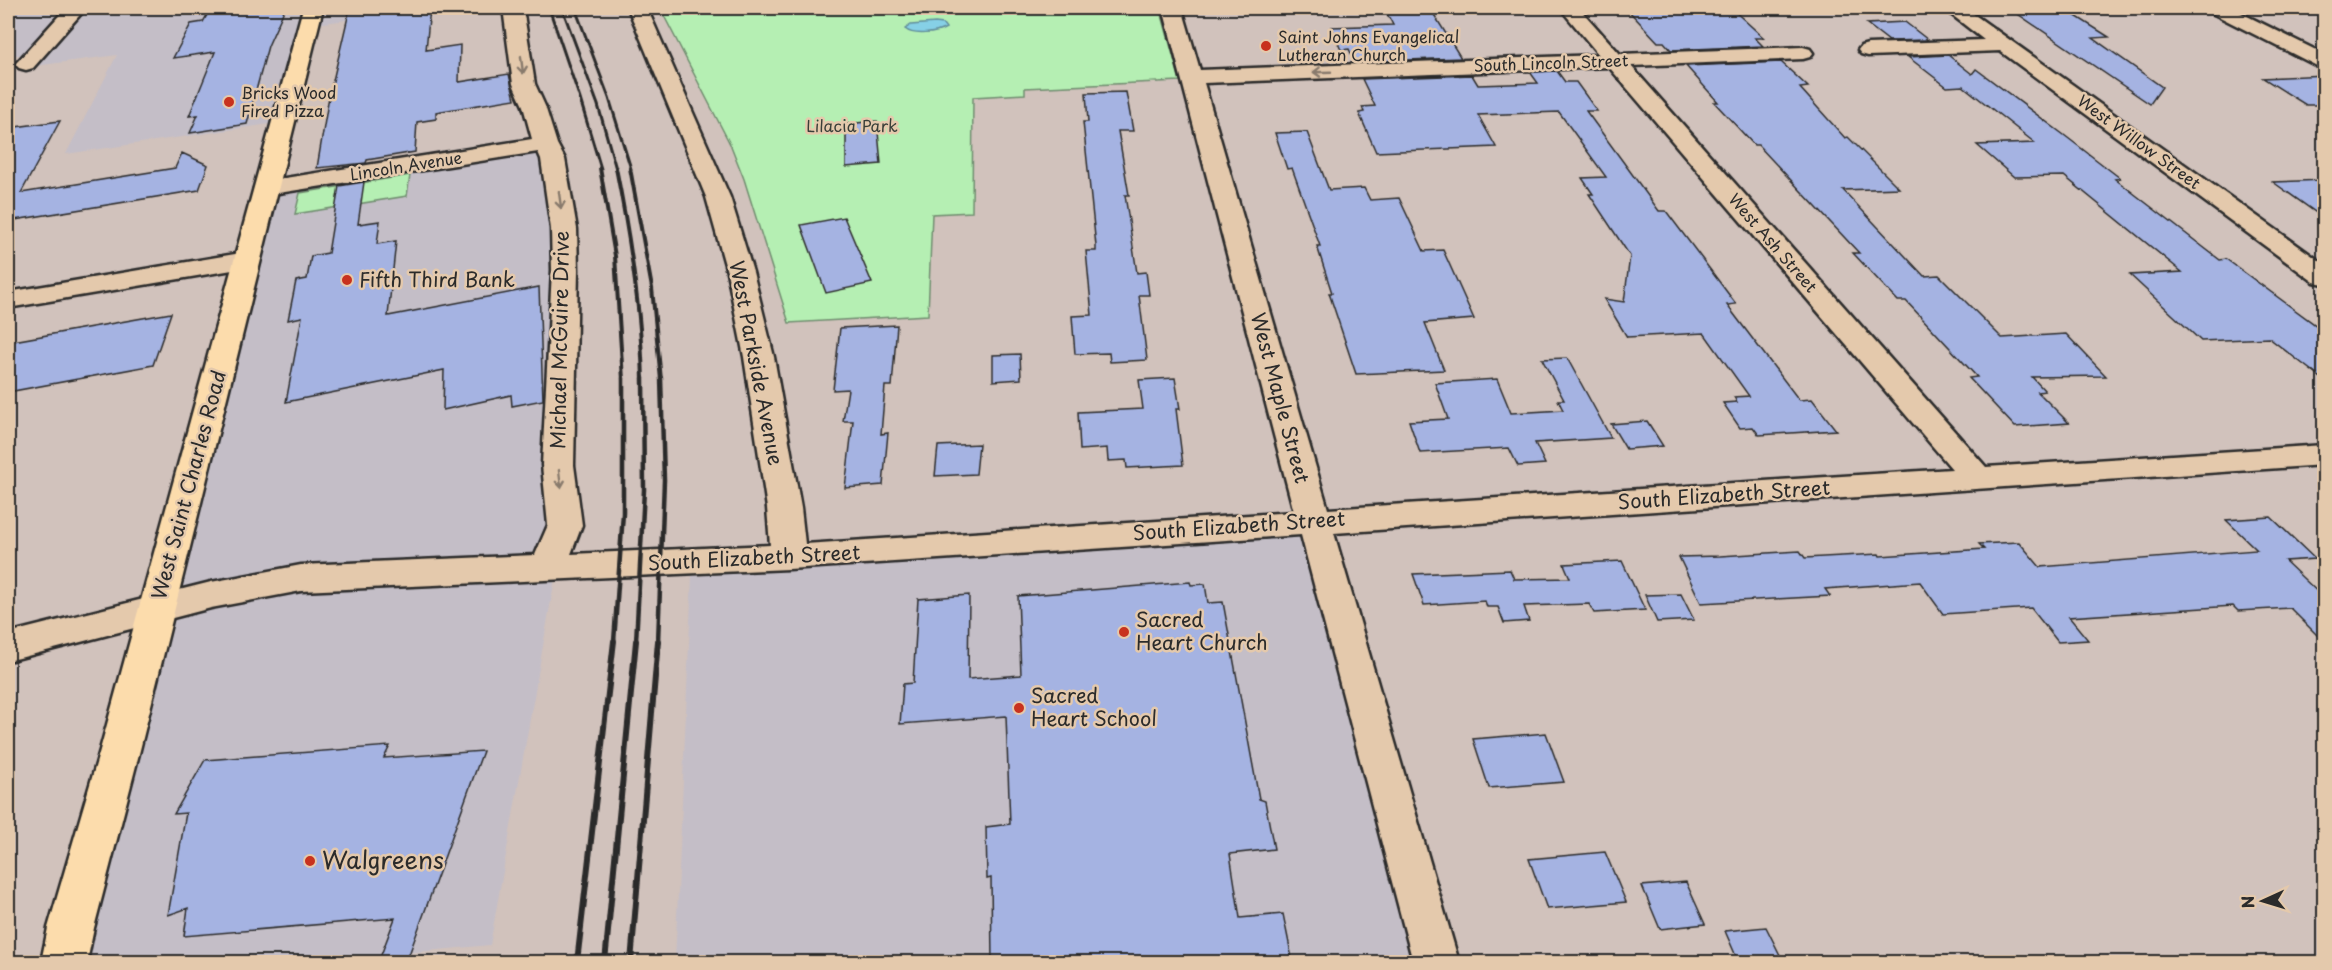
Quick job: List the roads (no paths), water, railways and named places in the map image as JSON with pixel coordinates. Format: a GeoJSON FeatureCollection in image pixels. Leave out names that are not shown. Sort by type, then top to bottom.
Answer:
{"type":"FeatureCollection","features":[{"type":"Feature","properties":{"kind":"main road","name":"West Saint Charles Road"},"geometry":{"type":"LineString","coordinates":[[64,963],[71,928],[314,8]]}},
{"type":"Feature","properties":{"kind":"street"},"geometry":{"type":"LineString","coordinates":[[26,64],[76,8]]}},
{"type":"Feature","properties":{"kind":"street","name":"Michael McGuire Drive"},"geometry":{"type":"LineString","coordinates":[[513,8],[524,84],[534,106],[557,175],[564,229],[565,270],[558,465],[564,525],[548,567]]}},
{"type":"Feature","properties":{"kind":"street","name":"West Parkside Avenue"},"geometry":{"type":"LineString","coordinates":[[637,8],[714,187],[741,272],[759,357],[784,508],[789,557]]}},
{"type":"Feature","properties":{"kind":"street","name":"West Maple Street"},"geometry":{"type":"LineString","coordinates":[[1172,8],[1436,963]]}},
{"type":"Feature","properties":{"kind":"street","name":"West Ash Street"},"geometry":{"type":"LineString","coordinates":[[1569,8],[1978,478]]}},
{"type":"Feature","properties":{"kind":"street","name":"West Willow Street"},"geometry":{"type":"LineString","coordinates":[[1953,8],[2325,276]]}},
{"type":"Feature","properties":{"kind":"street"},"geometry":{"type":"LineString","coordinates":[[2217,8],[2325,62]]}},
{"type":"Feature","properties":{"kind":"street"},"geometry":{"type":"LineString","coordinates":[[1868,50],[2005,45]]}},
{"type":"Feature","properties":{"kind":"street","name":"South Lincoln Street"},"geometry":{"type":"LineString","coordinates":[[1192,77],[1803,53]]}},
{"type":"Feature","properties":{"kind":"street","name":"Lincoln Avenue"},"geometry":{"type":"LineString","coordinates":[[266,188],[545,144]]}},
{"type":"Feature","properties":{"kind":"street"},"geometry":{"type":"LineString","coordinates":[[8,300],[247,260]]}},
{"type":"Feature","properties":{"kind":"street","name":"South Elizabeth Street"},"geometry":{"type":"LineString","coordinates":[[8,647],[212,595],[301,578],[789,557],[2325,455]]}},
{"type":"Feature","properties":{"kind":"water"},"geometry":{"type":"Polygon","coordinates":[[[943,24],[946,28],[925,33],[913,33],[905,29],[911,25],[943,24]]]}},
{"type":"Feature","properties":{"kind":"railway"},"geometry":{"type":"LineString","coordinates":[[549,8],[601,169]]}},
{"type":"Feature","properties":{"kind":"railway"},"geometry":{"type":"LineString","coordinates":[[562,8],[598,105],[616,169]]}},
{"type":"Feature","properties":{"kind":"railway"},"geometry":{"type":"LineString","coordinates":[[575,8],[609,98],[631,169]]}},
{"type":"Feature","properties":{"kind":"railway"},"geometry":{"type":"LineString","coordinates":[[600,168],[615,256],[623,380]]}},
{"type":"Feature","properties":{"kind":"railway"},"geometry":{"type":"LineString","coordinates":[[616,168],[634,273],[643,380]]}},
{"type":"Feature","properties":{"kind":"railway"},"geometry":{"type":"LineString","coordinates":[[630,168],[652,288],[661,380]]}},
{"type":"Feature","properties":{"kind":"railway"},"geometry":{"type":"LineString","coordinates":[[636,642],[644,490],[643,378]]}},
{"type":"Feature","properties":{"kind":"railway"},"geometry":{"type":"LineString","coordinates":[[658,642],[664,480],[661,378]]}},
{"type":"Feature","properties":{"kind":"railway"},"geometry":{"type":"LineString","coordinates":[[614,642],[623,513],[623,380]]}},
{"type":"Feature","properties":{"kind":"railway"},"geometry":{"type":"LineString","coordinates":[[577,962],[614,641]]}},
{"type":"Feature","properties":{"kind":"railway"},"geometry":{"type":"LineString","coordinates":[[605,962],[636,641]]}},
{"type":"Feature","properties":{"kind":"railway"},"geometry":{"type":"LineString","coordinates":[[631,962],[658,641]]}},
{"type":"Feature","properties":{"kind":"place","name":"Saint Johns Evangelical Lutheran Church"},"geometry":{"type":"Point","coordinates":[1266,46]}},
{"type":"Feature","properties":{"kind":"place","name":"Bricks Wood Fired Pizza"},"geometry":{"type":"Point","coordinates":[229,102]}},
{"type":"Feature","properties":{"kind":"place","name":"Fifth Third Bank"},"geometry":{"type":"Point","coordinates":[347,280]}},
{"type":"Feature","properties":{"kind":"place","name":"Sacred Heart Church"},"geometry":{"type":"Point","coordinates":[1124,632]}},
{"type":"Feature","properties":{"kind":"place","name":"Sacred Heart School"},"geometry":{"type":"Point","coordinates":[1019,708]}},
{"type":"Feature","properties":{"kind":"place","name":"Walgreens"},"geometry":{"type":"Point","coordinates":[310,861]}},
{"type":"Feature","properties":{"kind":"park label","name":"Lilacia Park"},"geometry":{"type":"Point","coordinates":[852,126]}}]}
